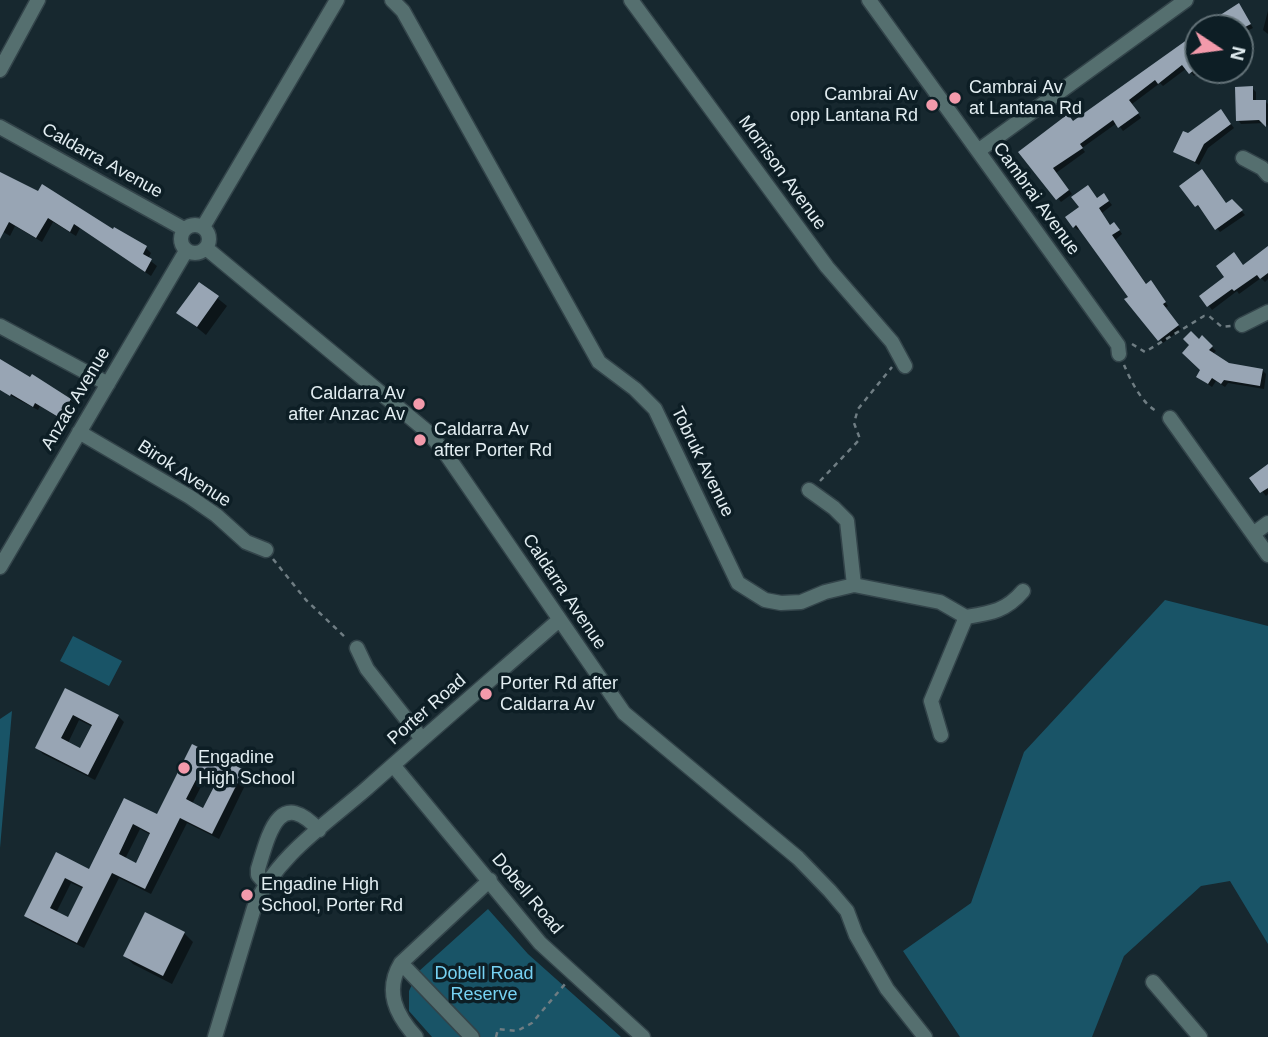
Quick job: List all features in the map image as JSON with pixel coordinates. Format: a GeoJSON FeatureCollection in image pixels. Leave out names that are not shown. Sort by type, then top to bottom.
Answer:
{"type":"FeatureCollection","features":[{"type":"Feature","properties":{"kind":"street"},"geometry":{"type":"LineString","coordinates":[[0,70],[38,0]]}},
{"type":"Feature","properties":{"kind":"street"},"geometry":{"type":"LineString","coordinates":[[203,228],[337,0]]}},
{"type":"Feature","properties":{"kind":"street","name":"Tobruk Avenue"},"geometry":{"type":"LineString","coordinates":[[392,0],[403,11],[417,35],[599,362],[635,389],[655,409],[738,583],[765,600],[780,603],[801,602],[854,584],[940,602],[966,617]]}},
{"type":"Feature","properties":{"kind":"street","name":"Morrison Avenue"},"geometry":{"type":"LineString","coordinates":[[631,0],[827,267],[892,342],[905,366]]}},
{"type":"Feature","properties":{"kind":"street"},"geometry":{"type":"LineString","coordinates":[[978,151],[1186,0]]}},
{"type":"Feature","properties":{"kind":"street","name":"Cambrai Avenue"},"geometry":{"type":"LineString","coordinates":[[876,3],[1119,349]]}},
{"type":"Feature","properties":{"kind":"street","name":"Caldarra Avenue"},"geometry":{"type":"LineString","coordinates":[[0,127],[184,229]]}},
{"type":"Feature","properties":{"kind":"street"},"geometry":{"type":"LineString","coordinates":[[1243,158],[1262,168],[1268,175]]}},
{"type":"Feature","properties":{"kind":"street"},"geometry":{"type":"LineString","coordinates":[[194,225],[203,228],[209,237],[206,248],[198,253],[186,251],[180,238],[184,229],[194,225]]}},
{"type":"Feature","properties":{"kind":"street","name":"Caldarra Avenue"},"geometry":{"type":"LineString","coordinates":[[206,248],[429,433],[624,713],[799,858],[830,891],[847,911],[856,935],[887,989],[925,1037]]}},
{"type":"Feature","properties":{"kind":"street","name":"Anzac Avenue"},"geometry":{"type":"LineString","coordinates":[[0,567],[186,251]]}},
{"type":"Feature","properties":{"kind":"street"},"geometry":{"type":"LineString","coordinates":[[1245,324],[1268,312]]}},
{"type":"Feature","properties":{"kind":"street"},"geometry":{"type":"LineString","coordinates":[[0,326],[108,384]]}},
{"type":"Feature","properties":{"kind":"street"},"geometry":{"type":"LineString","coordinates":[[1170,418],[1268,555]]}},
{"type":"Feature","properties":{"kind":"street","name":"Birok Avenue"},"geometry":{"type":"LineString","coordinates":[[79,432],[190,497],[216,515],[246,542],[266,550]]}},
{"type":"Feature","properties":{"kind":"street"},"geometry":{"type":"LineString","coordinates":[[810,490],[847,521],[854,584]]}},
{"type":"Feature","properties":{"kind":"street"},"geometry":{"type":"LineString","coordinates":[[1253,534],[1268,523]]}},
{"type":"Feature","properties":{"kind":"street"},"geometry":{"type":"LineString","coordinates":[[941,735],[931,701],[966,617],[994,612],[1013,603],[1023,591]]}},
{"type":"Feature","properties":{"kind":"street","name":"Porter Road"},"geometry":{"type":"LineString","coordinates":[[215,1037],[254,908],[266,884],[284,862],[559,620]]}},
{"type":"Feature","properties":{"kind":"street"},"geometry":{"type":"LineString","coordinates":[[357,648],[367,669],[422,739]]}},
{"type":"Feature","properties":{"kind":"street","name":"Dobell Road"},"geometry":{"type":"LineString","coordinates":[[394,765],[540,943],[643,1037]]}},
{"type":"Feature","properties":{"kind":"street","name":"Porter Road"},"geometry":{"type":"LineString","coordinates":[[266,884],[258,875],[258,869],[280,817],[289,811],[299,813],[319,830]]}},
{"type":"Feature","properties":{"kind":"street"},"geometry":{"type":"LineString","coordinates":[[416,1037],[394,1006],[392,994],[396,971],[401,963],[490,880]]}},
{"type":"Feature","properties":{"kind":"street"},"geometry":{"type":"LineString","coordinates":[[401,963],[472,1037]]}},
{"type":"Feature","properties":{"kind":"street"},"geometry":{"type":"LineString","coordinates":[[1153,982],[1200,1037]]}},
{"type":"Feature","properties":{"kind":"path"},"geometry":{"type":"LineString","coordinates":[[1170,418],[1151,409],[1131,380],[1119,349],[1134,344],[1145,352],[1204,316],[1209,316],[1222,327],[1245,324]]}},
{"type":"Feature","properties":{"kind":"path"},"geometry":{"type":"LineString","coordinates":[[810,490],[860,439],[854,423],[858,408],[893,365],[905,366]]}},
{"type":"Feature","properties":{"kind":"path"},"geometry":{"type":"LineString","coordinates":[[266,550],[306,600],[357,648]]}},
{"type":"Feature","properties":{"kind":"path"},"geometry":{"type":"LineString","coordinates":[[496,1037],[498,1029],[517,1031],[532,1023],[575,974]]}},
{"type":"Feature","properties":{"kind":"green space"},"geometry":{"type":"Polygon","coordinates":[[[1165,600],[1268,626],[1268,944],[1230,881],[1201,886],[1124,956],[1092,1037],[960,1037],[903,951],[971,903],[1024,752],[1165,600]]]}},
{"type":"Feature","properties":{"kind":"green space"},"geometry":{"type":"Polygon","coordinates":[[[73,636],[122,661],[109,686],[60,661],[73,636]]]}},
{"type":"Feature","properties":{"kind":"green space"},"geometry":{"type":"Polygon","coordinates":[[[12,711],[0,848],[0,719],[12,711]]]}},
{"type":"Feature","properties":{"kind":"green space","name":"Dobell Road Reserve"},"geometry":{"type":"Polygon","coordinates":[[[488,909],[528,954],[621,1037],[432,1037],[409,1011],[409,991],[418,972],[488,909]]]}},
{"type":"Feature","properties":{"kind":"building"},"geometry":{"type":"Polygon","coordinates":[[[1239,3],[1245,14],[1222,14],[1239,3]]]}},
{"type":"Feature","properties":{"kind":"building"},"geometry":{"type":"Polygon","coordinates":[[[1184,42],[1184,68],[1182,65],[1158,84],[1155,80],[1129,100],[1139,113],[1118,128],[1113,120],[1080,144],[1083,148],[1053,168],[1069,190],[1056,200],[1018,152],[1068,114],[1073,121],[1184,42]]]}},
{"type":"Feature","properties":{"kind":"building"},"geometry":{"type":"Polygon","coordinates":[[[1253,86],[1253,100],[1266,100],[1266,127],[1259,120],[1236,121],[1235,87],[1253,86]]]}},
{"type":"Feature","properties":{"kind":"building"},"geometry":{"type":"Polygon","coordinates":[[[1221,109],[1231,124],[1204,144],[1195,162],[1173,152],[1183,131],[1188,133],[1221,109]]]}},
{"type":"Feature","properties":{"kind":"building"},"geometry":{"type":"Polygon","coordinates":[[[1202,169],[1226,203],[1232,199],[1243,210],[1215,230],[1198,205],[1195,207],[1179,186],[1202,169]]]}},
{"type":"Feature","properties":{"kind":"building"},"geometry":{"type":"Polygon","coordinates":[[[0,172],[38,191],[42,184],[113,229],[114,227],[147,246],[143,254],[152,259],[145,272],[74,224],[70,232],[48,218],[36,238],[9,222],[0,239],[0,172]]]}},
{"type":"Feature","properties":{"kind":"building"},"geometry":{"type":"Polygon","coordinates":[[[1088,185],[1097,198],[1104,193],[1109,201],[1099,208],[1110,225],[1114,222],[1120,230],[1112,235],[1146,284],[1151,280],[1166,302],[1163,304],[1179,325],[1158,341],[1124,299],[1128,297],[1076,225],[1073,228],[1065,217],[1079,207],[1071,197],[1088,185]]]}},
{"type":"Feature","properties":{"kind":"building"},"geometry":{"type":"Polygon","coordinates":[[[1268,246],[1268,273],[1260,279],[1257,275],[1207,307],[1199,296],[1224,277],[1216,266],[1234,252],[1243,265],[1268,246]]]}},
{"type":"Feature","properties":{"kind":"building"},"geometry":{"type":"Polygon","coordinates":[[[199,282],[219,296],[197,327],[176,313],[199,282]]]}},
{"type":"Feature","properties":{"kind":"building"},"geometry":{"type":"Polygon","coordinates":[[[1191,331],[1199,339],[1202,335],[1213,346],[1209,350],[1229,363],[1263,369],[1260,386],[1224,380],[1221,384],[1212,378],[1208,384],[1196,377],[1200,370],[1182,353],[1189,345],[1183,339],[1191,331]]]}},
{"type":"Feature","properties":{"kind":"building"},"geometry":{"type":"Polygon","coordinates":[[[0,359],[30,377],[32,374],[71,399],[60,418],[35,403],[33,407],[0,390],[0,359]]]}},
{"type":"Feature","properties":{"kind":"building"},"geometry":{"type":"Polygon","coordinates":[[[1268,464],[1268,488],[1260,493],[1249,478],[1268,464]]]}},
{"type":"Feature","properties":{"kind":"building"},"geometry":{"type":"Polygon","coordinates":[[[65,688],[119,715],[88,775],[35,748],[65,688]],[[73,715],[61,738],[80,748],[92,725],[73,715]]]}},
{"type":"Feature","properties":{"kind":"building"},"geometry":{"type":"Polygon","coordinates":[[[192,744],[244,770],[212,834],[180,818],[145,889],[112,873],[77,943],[24,916],[56,852],[89,869],[124,798],[157,814],[192,744]],[[201,770],[186,799],[203,808],[218,779],[201,770]],[[133,824],[119,854],[136,863],[150,833],[133,824]],[[65,878],[50,908],[68,917],[83,887],[65,878]]]}},
{"type":"Feature","properties":{"kind":"building"},"geometry":{"type":"Polygon","coordinates":[[[145,912],[185,932],[163,976],[123,956],[145,912]]]}},
{"type":"Feature","properties":{"kind":"place","name":"Cambrai Av at Lantana Rd"},"geometry":{"type":"Point","coordinates":[955,98]}},
{"type":"Feature","properties":{"kind":"place","name":"Cambrai Av opp Lantana Rd"},"geometry":{"type":"Point","coordinates":[932,105]}},
{"type":"Feature","properties":{"kind":"place","name":"Caldarra Av after Anzac Av"},"geometry":{"type":"Point","coordinates":[419,404]}},
{"type":"Feature","properties":{"kind":"place","name":"Caldarra Av after Porter Rd"},"geometry":{"type":"Point","coordinates":[420,440]}},
{"type":"Feature","properties":{"kind":"place","name":"Porter Rd after Caldarra Av"},"geometry":{"type":"Point","coordinates":[486,694]}},
{"type":"Feature","properties":{"kind":"place","name":"Engadine High School"},"geometry":{"type":"Point","coordinates":[184,768]}},
{"type":"Feature","properties":{"kind":"place","name":"Engadine High School, Porter Rd"},"geometry":{"type":"Point","coordinates":[247,895]}}]}
